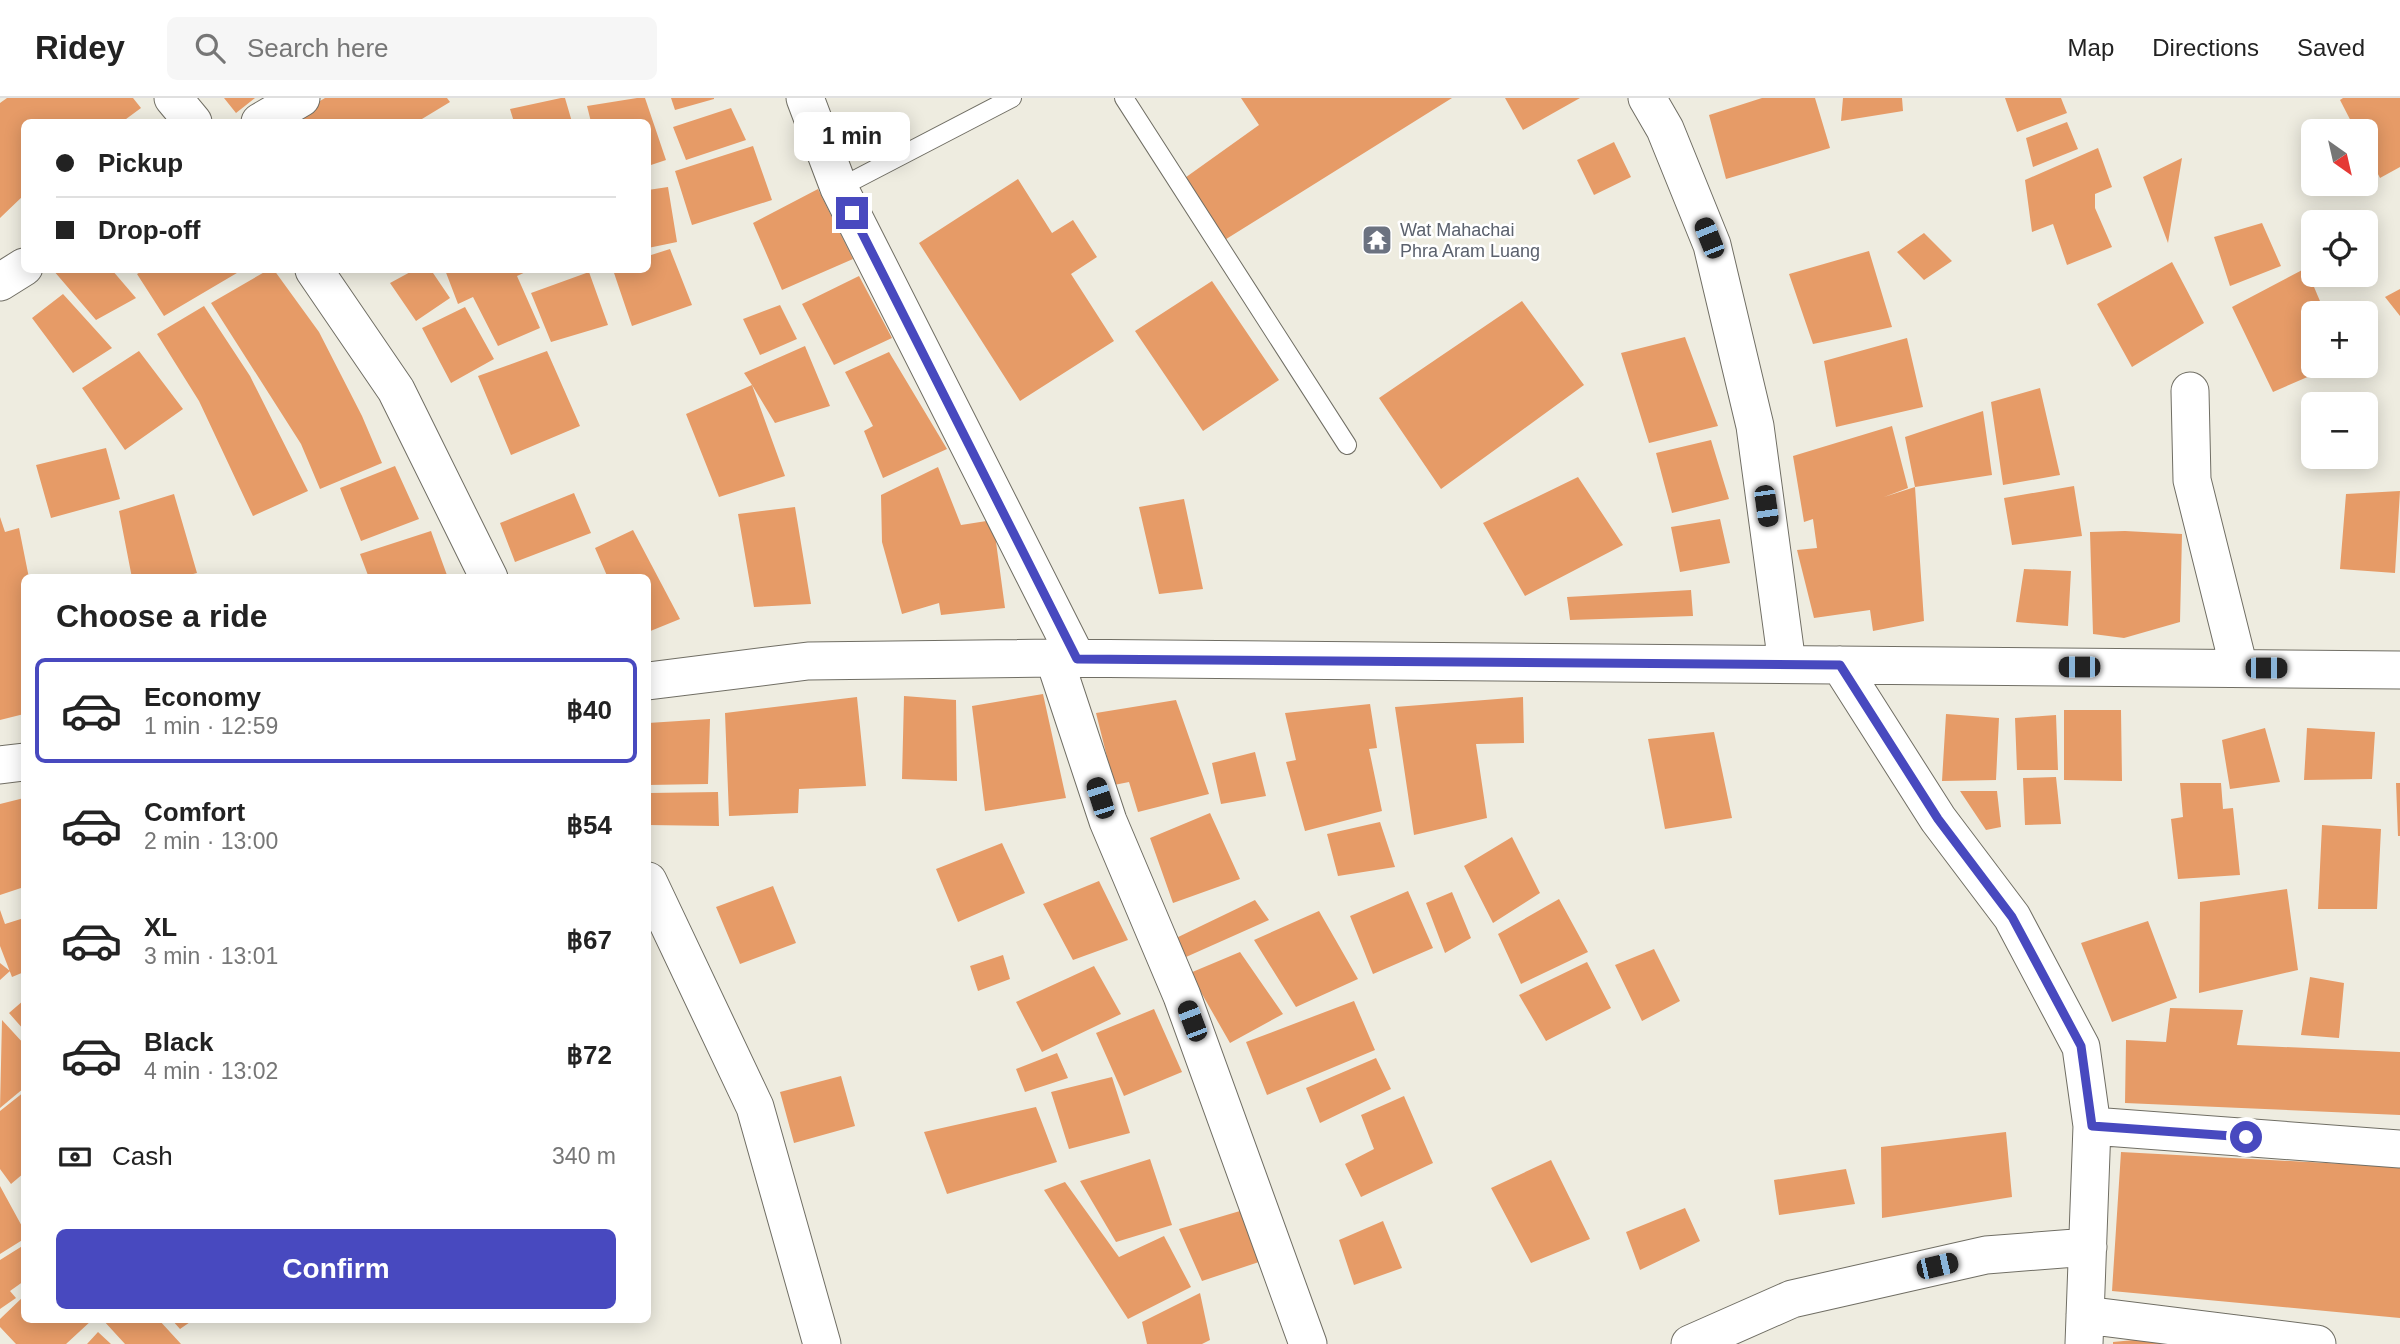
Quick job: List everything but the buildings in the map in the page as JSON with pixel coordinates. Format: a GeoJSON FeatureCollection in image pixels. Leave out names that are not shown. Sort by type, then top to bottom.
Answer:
{"type":"FeatureCollection","features":[{"type":"Feature","properties":{"kind":"street"},"geometry":{"type":"LineString","coordinates":[[173,98],[190,119]]}},
{"type":"Feature","properties":{"kind":"street"},"geometry":{"type":"LineString","coordinates":[[265,119],[301,98]]}},
{"type":"Feature","properties":{"kind":"street"},"geometry":{"type":"LineString","coordinates":[[805,98],[839,188],[1065,659],[1108,821],[1182,996],[1308,1344]]}},
{"type":"Feature","properties":{"kind":"street"},"geometry":{"type":"LineString","coordinates":[[1647,98],[1665,130],[1712,245],[1755,426],[1787,664]]}},
{"type":"Feature","properties":{"kind":"street"},"geometry":{"type":"LineString","coordinates":[[0,282],[21,269]]}},
{"type":"Feature","properties":{"kind":"street"},"geometry":{"type":"LineString","coordinates":[[316,273],[396,390],[487,574]]}},
{"type":"Feature","properties":{"kind":"street"},"geometry":{"type":"LineString","coordinates":[[2190,391],[2192,480],[2239,668]]}},
{"type":"Feature","properties":{"kind":"street"},"geometry":{"type":"LineString","coordinates":[[651,681],[808,661],[1065,659],[2400,670]]}},
{"type":"Feature","properties":{"kind":"street"},"geometry":{"type":"LineString","coordinates":[[1840,665],[1938,819],[2012,917],[2081,1046],[2092,1126],[2085,1329],[2317,1344]]}},
{"type":"Feature","properties":{"kind":"street"},"geometry":{"type":"LineString","coordinates":[[0,765],[21,762]]}},
{"type":"Feature","properties":{"kind":"street"},"geometry":{"type":"LineString","coordinates":[[651,887],[755,1107],[822,1344]]}},
{"type":"Feature","properties":{"kind":"street"},"geometry":{"type":"LineString","coordinates":[[2092,1126],[2400,1149]]}},
{"type":"Feature","properties":{"kind":"street"},"geometry":{"type":"LineString","coordinates":[[1690,1344],[1791,1299],[1986,1255],[2088,1247]]}},
{"type":"Feature","properties":{"kind":"lane"},"geometry":{"type":"LineString","coordinates":[[839,188],[1012,98]]}},
{"type":"Feature","properties":{"kind":"lane"},"geometry":{"type":"LineString","coordinates":[[1124,98],[1347,445]]}},
{"type":"Feature","properties":{"kind":"place","name":"Wat Mahachai Phra Aram Luang"},"geometry":{"type":"Point","coordinates":[1377,240]}},
{"type":"Feature","properties":{"kind":"route"},"geometry":{"type":"LineString","coordinates":[[852,213],[1077,659],[1840,665],[1938,819],[2012,917],[2081,1046],[2092,1126],[2246,1137]]}}]}
